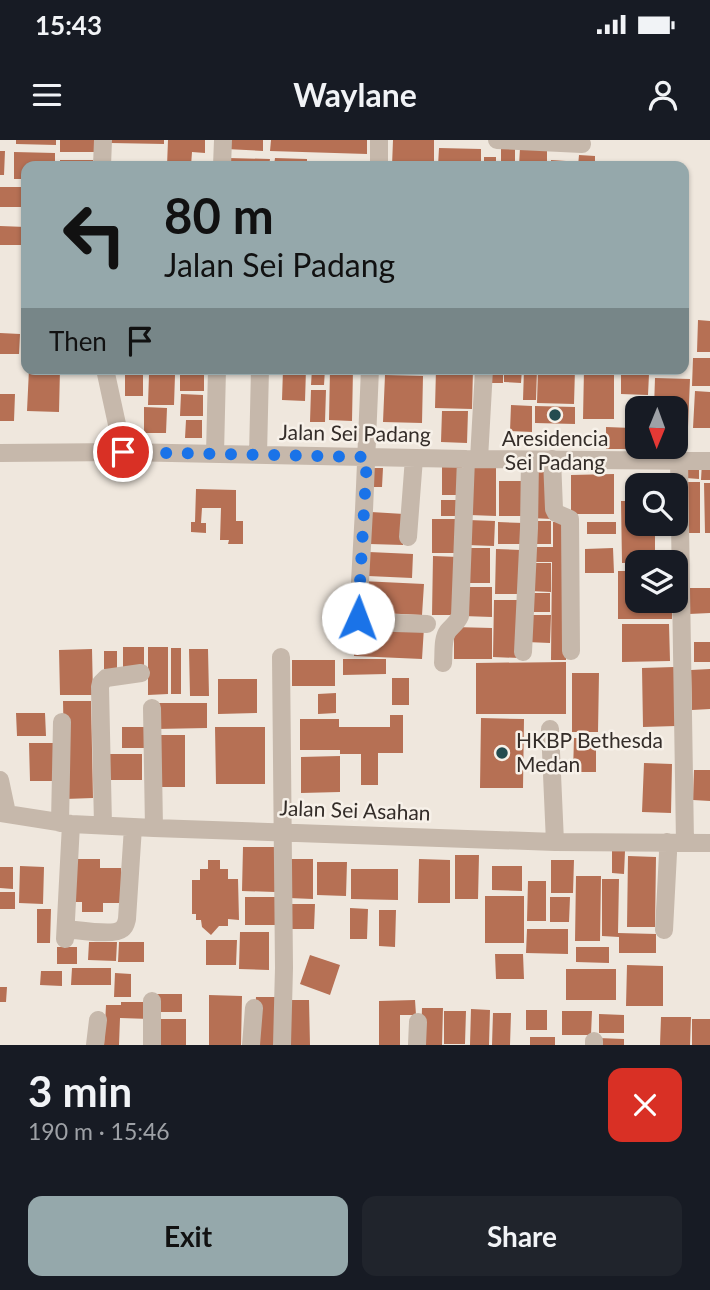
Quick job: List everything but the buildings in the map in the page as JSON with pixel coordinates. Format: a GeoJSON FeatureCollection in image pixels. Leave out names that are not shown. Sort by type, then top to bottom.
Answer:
{"type":"FeatureCollection","features":[{"type":"Feature","properties":{"kind":"street"},"geometry":{"type":"LineString","coordinates":[[102,161],[103,140]]}},
{"type":"Feature","properties":{"kind":"street"},"geometry":{"type":"LineString","coordinates":[[222,161],[223,140]]}},
{"type":"Feature","properties":{"kind":"street"},"geometry":{"type":"LineString","coordinates":[[379,140],[379,161]]}},
{"type":"Feature","properties":{"kind":"street"},"geometry":{"type":"LineString","coordinates":[[497,140],[582,144]]}},
{"type":"Feature","properties":{"kind":"street"},"geometry":{"type":"LineString","coordinates":[[106,375],[123,452]]}},
{"type":"Feature","properties":{"kind":"street"},"geometry":{"type":"LineString","coordinates":[[215,454],[217,375]]}},
{"type":"Feature","properties":{"kind":"street"},"geometry":{"type":"LineString","coordinates":[[258,455],[260,375]]}},
{"type":"Feature","properties":{"kind":"street"},"geometry":{"type":"LineString","coordinates":[[370,375],[358,618],[364,622],[427,624]]}},
{"type":"Feature","properties":{"kind":"street"},"geometry":{"type":"LineString","coordinates":[[443,663],[445,636],[460,616],[473,459],[483,375]]}},
{"type":"Feature","properties":{"kind":"street","name":"Jalan Sei Padang"},"geometry":{"type":"LineString","coordinates":[[0,453],[123,452],[710,461]]}},
{"type":"Feature","properties":{"kind":"street"},"geometry":{"type":"LineString","coordinates":[[408,537],[414,458]]}},
{"type":"Feature","properties":{"kind":"street"},"geometry":{"type":"LineString","coordinates":[[523,652],[530,460]]}},
{"type":"Feature","properties":{"kind":"street"},"geometry":{"type":"LineString","coordinates":[[552,460],[554,509],[556,513],[570,519],[571,651]]}},
{"type":"Feature","properties":{"kind":"street"},"geometry":{"type":"LineString","coordinates":[[664,930],[676,842],[679,460]]}},
{"type":"Feature","properties":{"kind":"street"},"geometry":{"type":"LineString","coordinates":[[281,657],[284,968],[282,1045]]}},
{"type":"Feature","properties":{"kind":"street"},"geometry":{"type":"LineString","coordinates":[[103,825],[100,687],[107,678],[141,673]]}},
{"type":"Feature","properties":{"kind":"street"},"geometry":{"type":"LineString","coordinates":[[152,708],[154,828]]}},
{"type":"Feature","properties":{"kind":"street"},"geometry":{"type":"LineString","coordinates":[[62,722],[66,935],[114,932],[125,925],[133,827]]}},
{"type":"Feature","properties":{"kind":"street"},"geometry":{"type":"LineString","coordinates":[[551,729],[555,842]]}},
{"type":"Feature","properties":{"kind":"street"},"geometry":{"type":"LineString","coordinates":[[0,780],[4,813]]}},
{"type":"Feature","properties":{"kind":"street","name":"Jalan Sei Asahan"},"geometry":{"type":"LineString","coordinates":[[4,813],[65,824],[154,828],[555,842],[710,843]]}},
{"type":"Feature","properties":{"kind":"street"},"geometry":{"type":"LineString","coordinates":[[152,1001],[152,1045]]}},
{"type":"Feature","properties":{"kind":"street"},"geometry":{"type":"LineString","coordinates":[[251,1045],[254,1008]]}},
{"type":"Feature","properties":{"kind":"street"},"geometry":{"type":"LineString","coordinates":[[95,1045],[98,1020]]}},
{"type":"Feature","properties":{"kind":"street"},"geometry":{"type":"LineString","coordinates":[[417,1045],[418,1022]]}},
{"type":"Feature","properties":{"kind":"place","name":"Aresidencia Sei Padang"},"geometry":{"type":"Point","coordinates":[555,415]}},
{"type":"Feature","properties":{"kind":"place","name":"HKBP Bethesda Medan"},"geometry":{"type":"Point","coordinates":[502,753]}},
{"type":"Feature","properties":{"kind":"route"},"geometry":{"type":"LineString","coordinates":[[123,452],[367,457],[358,618]]}}]}
